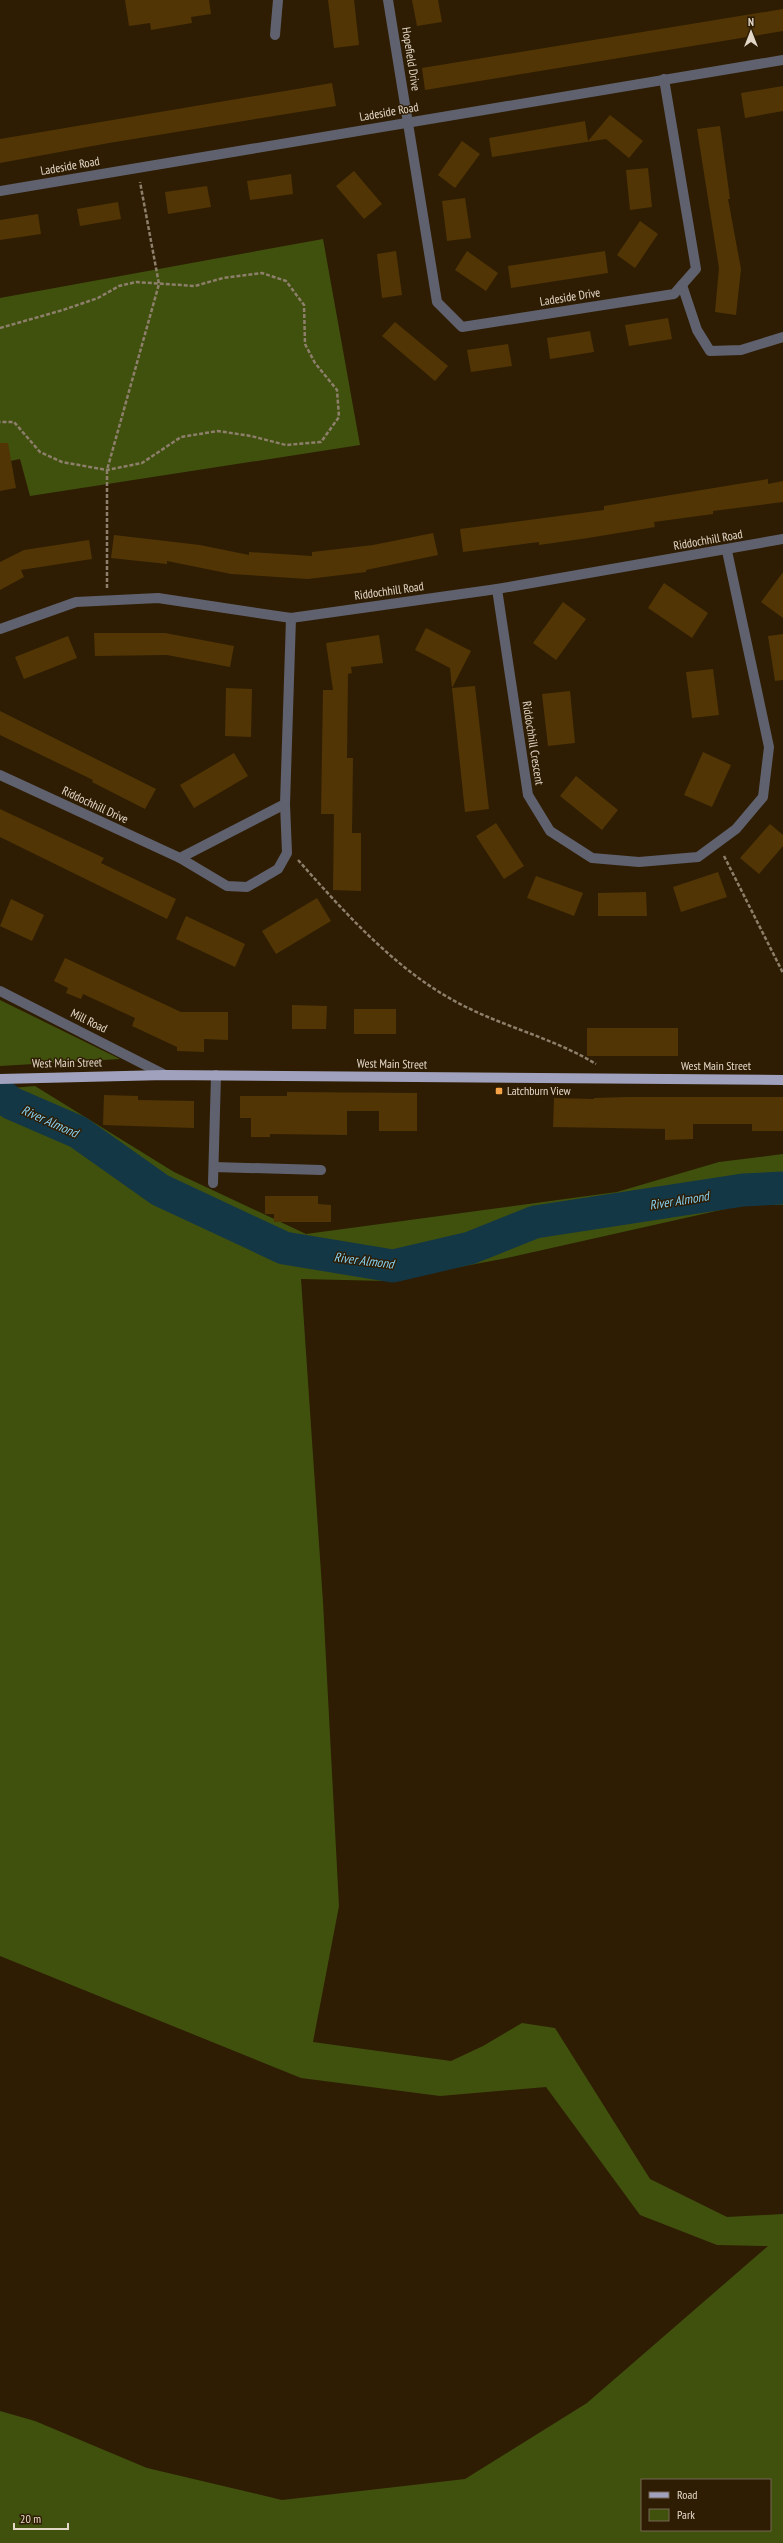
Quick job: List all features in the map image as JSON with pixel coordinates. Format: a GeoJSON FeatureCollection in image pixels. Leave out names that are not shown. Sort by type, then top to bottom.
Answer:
{"type":"FeatureCollection","features":[{"type":"Feature","properties":{"kind":"main road","name":"West Main Street"},"geometry":{"type":"LineString","coordinates":[[0,1079],[33,1077],[216,1075],[783,1080]]}},
{"type":"Feature","properties":{"kind":"street"},"geometry":{"type":"LineString","coordinates":[[275,35],[278,0]]}},
{"type":"Feature","properties":{"kind":"street","name":"Hopefield Drive"},"geometry":{"type":"LineString","coordinates":[[388,0],[408,121]]}},
{"type":"Feature","properties":{"kind":"street","name":"Ladeside Road"},"geometry":{"type":"LineString","coordinates":[[0,191],[408,121],[783,60]]}},
{"type":"Feature","properties":{"kind":"street","name":"Ladeside Drive"},"geometry":{"type":"LineString","coordinates":[[408,121],[437,302],[462,327],[674,294],[696,269],[664,79]]}},
{"type":"Feature","properties":{"kind":"street"},"geometry":{"type":"LineString","coordinates":[[682,285],[697,330],[710,352],[741,350],[783,337]]}},
{"type":"Feature","properties":{"kind":"street","name":"Riddochhill Road"},"geometry":{"type":"LineString","coordinates":[[0,629],[76,602],[158,598],[291,618],[497,589],[727,551],[783,540]]}},
{"type":"Feature","properties":{"kind":"street","name":"Riddochhill Crescent"},"geometry":{"type":"LineString","coordinates":[[497,589],[528,795],[550,831],[592,858],[639,862],[698,857],[736,829],[763,797],[769,748],[727,551]]}},
{"type":"Feature","properties":{"kind":"street"},"geometry":{"type":"LineString","coordinates":[[287,853],[285,804],[291,618]]}},
{"type":"Feature","properties":{"kind":"street","name":"Riddochhill Drive"},"geometry":{"type":"LineString","coordinates":[[0,775],[180,858],[227,886],[247,887],[278,869],[287,853]]}},
{"type":"Feature","properties":{"kind":"street"},"geometry":{"type":"LineString","coordinates":[[180,858],[285,804]]}},
{"type":"Feature","properties":{"kind":"street","name":"Mill Road"},"geometry":{"type":"LineString","coordinates":[[0,991],[165,1075]]}},
{"type":"Feature","properties":{"kind":"street"},"geometry":{"type":"LineString","coordinates":[[214,1183],[216,1075]]}},
{"type":"Feature","properties":{"kind":"street"},"geometry":{"type":"LineString","coordinates":[[214,1167],[321,1170]]}},
{"type":"Feature","properties":{"kind":"path"},"geometry":{"type":"LineString","coordinates":[[107,601],[106,470],[159,284],[137,168]]}},
{"type":"Feature","properties":{"kind":"path"},"geometry":{"type":"LineString","coordinates":[[0,328],[63,310],[98,298],[119,286],[136,282],[195,286],[223,278],[262,273],[286,281],[304,305],[305,344],[315,363],[337,390],[339,417],[321,442],[286,445],[251,436],[218,431],[181,437],[142,463],[106,470],[62,462],[40,452],[14,422],[0,422]]}},
{"type":"Feature","properties":{"kind":"path"},"geometry":{"type":"LineString","coordinates":[[717,843],[783,973]]}},
{"type":"Feature","properties":{"kind":"path"},"geometry":{"type":"LineString","coordinates":[[287,853],[294,854],[344,912],[417,978],[466,1007],[574,1050],[601,1066]]}},
{"type":"Feature","properties":{"kind":"green space"},"geometry":{"type":"Polygon","coordinates":[[[323,239],[360,445],[30,496],[20,459],[0,463],[0,298],[323,239]]]}},
{"type":"Feature","properties":{"kind":"green space"},"geometry":{"type":"Polygon","coordinates":[[[0,1000],[120,1059],[0,1066],[0,1000]]]}},
{"type":"Feature","properties":{"kind":"green space"},"geometry":{"type":"Polygon","coordinates":[[[35,1086],[174,1172],[306,1234],[617,1192],[719,1162],[783,1154],[783,1205],[743,1205],[507,1258],[386,1281],[301,1279],[323,1602],[339,1906],[313,2042],[451,2061],[483,2046],[522,2023],[555,2028],[650,2179],[727,2217],[783,2214],[783,2543],[0,2543],[0,2411],[35,2421],[147,2468],[282,2500],[465,2479],[587,2403],[768,2246],[717,2245],[640,2215],[546,2087],[440,2096],[301,2078],[0,1956],[0,1089],[35,1086]]]}},
{"type":"Feature","properties":{"kind":"building"},"geometry":{"type":"Polygon","coordinates":[[[125,0],[209,0],[211,14],[191,17],[192,23],[151,30],[150,23],[129,26],[125,0]]]}},
{"type":"Feature","properties":{"kind":"building"},"geometry":{"type":"Polygon","coordinates":[[[328,0],[354,0],[359,45],[334,48],[328,0]]]}},
{"type":"Feature","properties":{"kind":"building"},"geometry":{"type":"Polygon","coordinates":[[[412,0],[438,0],[442,22],[417,26],[412,0]]]}},
{"type":"Feature","properties":{"kind":"building"},"geometry":{"type":"Polygon","coordinates":[[[783,9],[783,31],[425,90],[422,68],[783,9]]]}},
{"type":"Feature","properties":{"kind":"building"},"geometry":{"type":"Polygon","coordinates":[[[332,83],[336,106],[109,143],[0,163],[0,139],[332,83]]]}},
{"type":"Feature","properties":{"kind":"building"},"geometry":{"type":"Polygon","coordinates":[[[783,86],[783,111],[745,118],[741,93],[783,86]]]}},
{"type":"Feature","properties":{"kind":"building"},"geometry":{"type":"Polygon","coordinates":[[[610,115],[643,141],[629,158],[606,139],[492,157],[489,138],[585,121],[588,141],[610,115]]]}},
{"type":"Feature","properties":{"kind":"building"},"geometry":{"type":"Polygon","coordinates":[[[720,126],[730,199],[728,199],[741,269],[736,315],[715,312],[719,268],[697,129],[720,126]]]}},
{"type":"Feature","properties":{"kind":"building"},"geometry":{"type":"Polygon","coordinates":[[[462,141],[480,154],[455,188],[438,175],[462,141]]]}},
{"type":"Feature","properties":{"kind":"building"},"geometry":{"type":"Polygon","coordinates":[[[648,168],[652,207],[630,210],[626,170],[648,168]]]}},
{"type":"Feature","properties":{"kind":"building"},"geometry":{"type":"Polygon","coordinates":[[[354,171],[382,204],[364,219],[336,186],[354,171]]]}},
{"type":"Feature","properties":{"kind":"building"},"geometry":{"type":"Polygon","coordinates":[[[291,174],[293,194],[250,200],[247,181],[291,174]]]}},
{"type":"Feature","properties":{"kind":"building"},"geometry":{"type":"Polygon","coordinates":[[[207,186],[211,207],[168,214],[165,192],[207,186]]]}},
{"type":"Feature","properties":{"kind":"building"},"geometry":{"type":"Polygon","coordinates":[[[465,198],[471,238],[447,241],[442,201],[465,198]]]}},
{"type":"Feature","properties":{"kind":"building"},"geometry":{"type":"Polygon","coordinates":[[[118,202],[121,219],[80,226],[77,209],[118,202]]]}},
{"type":"Feature","properties":{"kind":"building"},"geometry":{"type":"Polygon","coordinates":[[[38,214],[41,234],[0,240],[0,220],[38,214]]]}},
{"type":"Feature","properties":{"kind":"building"},"geometry":{"type":"Polygon","coordinates":[[[640,221],[658,234],[635,268],[617,255],[640,221]]]}},
{"type":"Feature","properties":{"kind":"building"},"geometry":{"type":"Polygon","coordinates":[[[396,251],[402,295],[382,298],[377,254],[396,251]]]}},
{"type":"Feature","properties":{"kind":"building"},"geometry":{"type":"Polygon","coordinates":[[[467,251],[498,273],[486,291],[455,270],[467,251]]]}},
{"type":"Feature","properties":{"kind":"building"},"geometry":{"type":"Polygon","coordinates":[[[605,251],[608,273],[511,288],[508,266],[605,251]]]}},
{"type":"Feature","properties":{"kind":"building"},"geometry":{"type":"Polygon","coordinates":[[[668,318],[672,339],[629,346],[625,325],[668,318]]]}},
{"type":"Feature","properties":{"kind":"building"},"geometry":{"type":"Polygon","coordinates":[[[395,322],[448,366],[435,381],[382,336],[395,322]]]}},
{"type":"Feature","properties":{"kind":"building"},"geometry":{"type":"Polygon","coordinates":[[[590,331],[594,352],[550,359],[547,338],[590,331]]]}},
{"type":"Feature","properties":{"kind":"building"},"geometry":{"type":"Polygon","coordinates":[[[508,344],[512,366],[471,372],[467,350],[508,344]]]}},
{"type":"Feature","properties":{"kind":"building"},"geometry":{"type":"Polygon","coordinates":[[[0,443],[8,443],[16,488],[0,491],[0,443]]]}},
{"type":"Feature","properties":{"kind":"building"},"geometry":{"type":"Polygon","coordinates":[[[768,479],[768,484],[783,481],[783,502],[713,511],[713,514],[654,522],[655,527],[588,538],[539,545],[539,542],[463,552],[460,529],[604,510],[604,506],[768,479]]]}},
{"type":"Feature","properties":{"kind":"building"},"geometry":{"type":"Polygon","coordinates":[[[433,533],[438,555],[366,570],[366,572],[308,579],[231,574],[167,561],[167,564],[111,558],[114,535],[200,545],[249,555],[249,552],[312,556],[312,552],[373,545],[433,533]]]}},
{"type":"Feature","properties":{"kind":"building"},"geometry":{"type":"Polygon","coordinates":[[[89,540],[92,559],[21,570],[24,577],[0,590],[0,562],[24,550],[89,540]]]}},
{"type":"Feature","properties":{"kind":"building"},"geometry":{"type":"Polygon","coordinates":[[[783,572],[783,618],[761,602],[783,572]]]}},
{"type":"Feature","properties":{"kind":"building"},"geometry":{"type":"Polygon","coordinates":[[[664,583],[708,613],[692,638],[648,608],[664,583]]]}},
{"type":"Feature","properties":{"kind":"building"},"geometry":{"type":"Polygon","coordinates":[[[563,602],[586,619],[556,660],[533,643],[563,602]]]}},
{"type":"Feature","properties":{"kind":"building"},"geometry":{"type":"Polygon","coordinates":[[[426,628],[471,651],[452,688],[450,668],[415,650],[426,628]]]}},
{"type":"Feature","properties":{"kind":"building"},"geometry":{"type":"Polygon","coordinates":[[[94,633],[165,633],[234,646],[230,667],[167,655],[95,656],[94,633]]]}},
{"type":"Feature","properties":{"kind":"building"},"geometry":{"type":"Polygon","coordinates":[[[783,634],[783,680],[775,681],[768,636],[783,634]]]}},
{"type":"Feature","properties":{"kind":"building"},"geometry":{"type":"Polygon","coordinates":[[[379,635],[383,663],[351,667],[352,673],[348,674],[347,758],[353,758],[352,833],[361,833],[361,891],[333,890],[334,814],[321,814],[323,690],[333,690],[326,643],[379,635]]]}},
{"type":"Feature","properties":{"kind":"building"},"geometry":{"type":"Polygon","coordinates":[[[68,636],[77,658],[24,679],[15,657],[68,636]]]}},
{"type":"Feature","properties":{"kind":"building"},"geometry":{"type":"Polygon","coordinates":[[[713,669],[719,715],[692,718],[686,672],[713,669]]]}},
{"type":"Feature","properties":{"kind":"building"},"geometry":{"type":"Polygon","coordinates":[[[475,686],[489,809],[465,812],[452,688],[475,686]]]}},
{"type":"Feature","properties":{"kind":"building"},"geometry":{"type":"Polygon","coordinates":[[[226,688],[252,689],[251,737],[225,736],[226,688]]]}},
{"type":"Feature","properties":{"kind":"building"},"geometry":{"type":"Polygon","coordinates":[[[570,691],[575,743],[548,746],[542,694],[570,691]]]}},
{"type":"Feature","properties":{"kind":"building"},"geometry":{"type":"Polygon","coordinates":[[[0,711],[156,789],[145,809],[92,782],[93,780],[0,735],[0,711]]]}},
{"type":"Feature","properties":{"kind":"building"},"geometry":{"type":"Polygon","coordinates":[[[703,752],[731,765],[712,807],[684,795],[703,752]]]}},
{"type":"Feature","properties":{"kind":"building"},"geometry":{"type":"Polygon","coordinates":[[[234,753],[248,776],[194,808],[180,785],[234,753]]]}},
{"type":"Feature","properties":{"kind":"building"},"geometry":{"type":"Polygon","coordinates":[[[576,776],[618,810],[602,830],[560,796],[576,776]]]}},
{"type":"Feature","properties":{"kind":"building"},"geometry":{"type":"Polygon","coordinates":[[[0,809],[104,858],[101,863],[176,899],[167,919],[0,837],[0,809]]]}},
{"type":"Feature","properties":{"kind":"building"},"geometry":{"type":"Polygon","coordinates":[[[496,823],[524,866],[504,879],[476,836],[496,823]]]}},
{"type":"Feature","properties":{"kind":"building"},"geometry":{"type":"Polygon","coordinates":[[[770,824],[783,835],[783,846],[759,874],[740,858],[770,824]]]}},
{"type":"Feature","properties":{"kind":"building"},"geometry":{"type":"Polygon","coordinates":[[[718,872],[727,897],[681,912],[673,887],[718,872]]]}},
{"type":"Feature","properties":{"kind":"building"},"geometry":{"type":"Polygon","coordinates":[[[536,876],[583,893],[574,916],[527,898],[536,876]]]}},
{"type":"Feature","properties":{"kind":"building"},"geometry":{"type":"Polygon","coordinates":[[[646,892],[647,916],[598,916],[598,893],[646,892]]]}},
{"type":"Feature","properties":{"kind":"building"},"geometry":{"type":"Polygon","coordinates":[[[317,898],[331,921],[276,954],[262,931],[317,898]]]}},
{"type":"Feature","properties":{"kind":"building"},"geometry":{"type":"Polygon","coordinates":[[[11,899],[44,915],[32,941],[0,926],[11,899]]]}},
{"type":"Feature","properties":{"kind":"building"},"geometry":{"type":"Polygon","coordinates":[[[186,916],[245,944],[235,967],[176,939],[186,916]]]}},
{"type":"Feature","properties":{"kind":"building"},"geometry":{"type":"Polygon","coordinates":[[[65,958],[181,1012],[228,1012],[228,1040],[204,1039],[204,1052],[177,1051],[177,1047],[132,1026],[135,1018],[83,994],[81,999],[66,993],[68,988],[54,981],[65,958]]]}},
{"type":"Feature","properties":{"kind":"building"},"geometry":{"type":"Polygon","coordinates":[[[292,1005],[327,1006],[326,1029],[292,1029],[292,1005]]]}},
{"type":"Feature","properties":{"kind":"building"},"geometry":{"type":"Polygon","coordinates":[[[354,1009],[396,1009],[396,1034],[354,1034],[354,1009]]]}},
{"type":"Feature","properties":{"kind":"building"},"geometry":{"type":"Polygon","coordinates":[[[587,1028],[678,1028],[678,1056],[587,1056],[587,1028]]]}},
{"type":"Feature","properties":{"kind":"building"},"geometry":{"type":"Polygon","coordinates":[[[287,1092],[417,1093],[417,1131],[379,1131],[379,1111],[347,1111],[347,1135],[270,1134],[270,1137],[251,1137],[251,1118],[240,1118],[240,1096],[287,1096],[287,1092]]]}},
{"type":"Feature","properties":{"kind":"building"},"geometry":{"type":"Polygon","coordinates":[[[104,1095],[138,1096],[138,1100],[194,1101],[194,1128],[103,1125],[104,1095]]]}},
{"type":"Feature","properties":{"kind":"building"},"geometry":{"type":"Polygon","coordinates":[[[628,1097],[783,1097],[783,1131],[752,1131],[752,1124],[693,1124],[693,1139],[665,1140],[665,1129],[553,1127],[554,1098],[594,1099],[628,1097]]]}},
{"type":"Feature","properties":{"kind":"building"},"geometry":{"type":"Polygon","coordinates":[[[265,1196],[318,1196],[318,1204],[331,1205],[331,1222],[274,1222],[274,1214],[265,1214],[265,1196]]]}},
{"type":"Feature","properties":{"kind":"waterway","name":"River Almond"},"geometry":{"type":"LineString","coordinates":[[0,1094],[11,1103],[78,1132],[160,1190],[284,1248],[393,1266],[470,1248],[535,1222],[743,1190],[783,1188]]}},
{"type":"Feature","properties":{"kind":"waterway"},"geometry":{"type":"LineString","coordinates":[[0,1105],[11,1103]]}},
{"type":"Feature","properties":{"kind":"place","name":"Latchburn View"},"geometry":{"type":"Point","coordinates":[499,1091]}}]}
